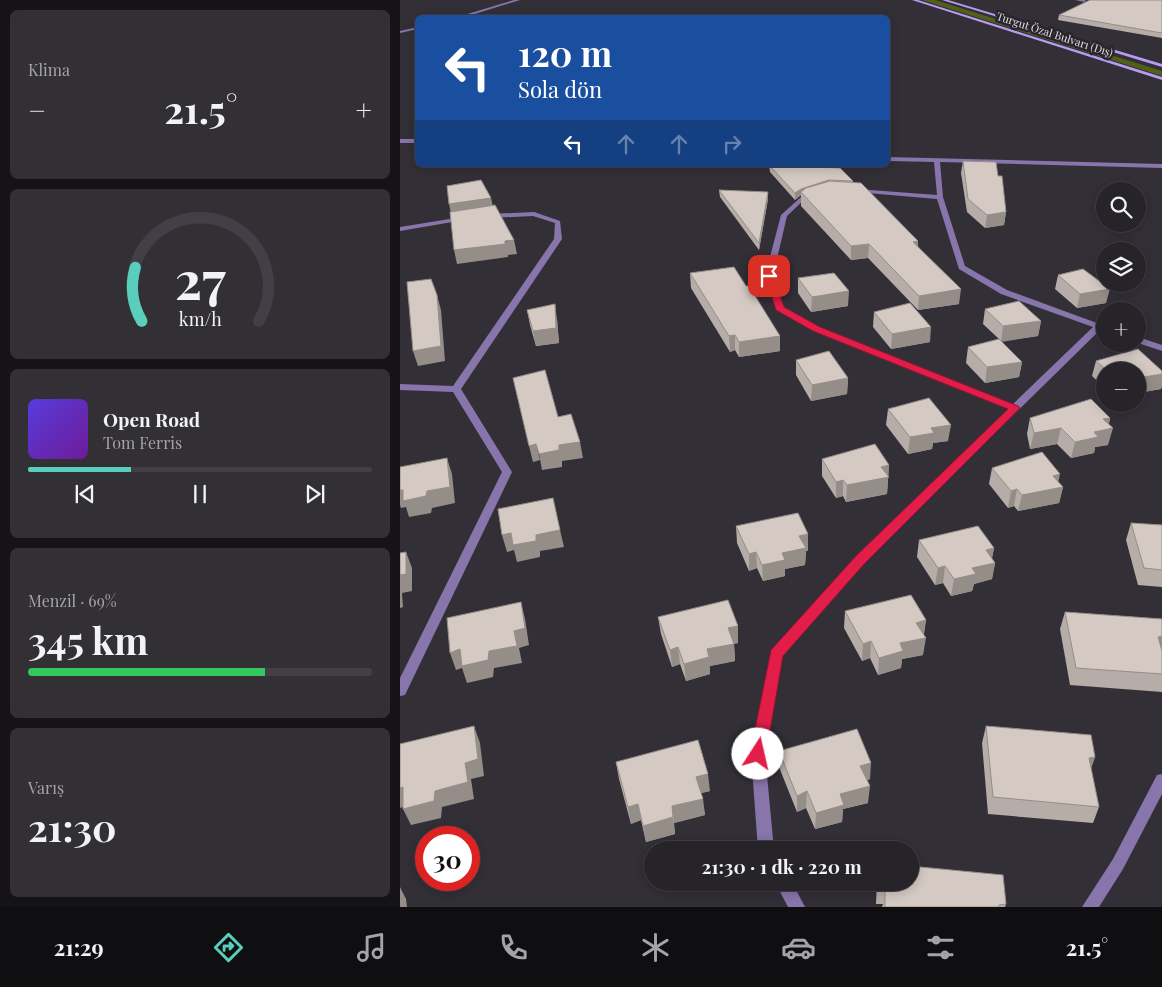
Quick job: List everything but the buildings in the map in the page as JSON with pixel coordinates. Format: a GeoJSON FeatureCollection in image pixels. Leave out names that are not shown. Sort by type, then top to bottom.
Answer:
{"type":"FeatureCollection","features":[{"type":"Feature","properties":{"kind":"main road","name":"Turgut Özal Bulvarı (Dış)"},"geometry":{"type":"LineString","coordinates":[[914,0],[1162,79]]}},
{"type":"Feature","properties":{"kind":"main road","name":"Turgut Özal Bulvarı (Dış)"},"geometry":{"type":"LineString","coordinates":[[944,0],[1162,66]]}},
{"type":"Feature","properties":{"kind":"street"},"geometry":{"type":"LineString","coordinates":[[466,15],[518,0]]}},
{"type":"Feature","properties":{"kind":"street"},"geometry":{"type":"LineString","coordinates":[[1077,0],[1084,1]]}},
{"type":"Feature","properties":{"kind":"street"},"geometry":{"type":"LineString","coordinates":[[400,32],[415,29]]}},
{"type":"Feature","properties":{"kind":"street"},"geometry":{"type":"LineString","coordinates":[[400,141],[415,142]]}},
{"type":"Feature","properties":{"kind":"street"},"geometry":{"type":"LineString","coordinates":[[890,159],[1162,166]]}},
{"type":"Feature","properties":{"kind":"street"},"geometry":{"type":"LineString","coordinates":[[937,161],[940,196],[962,267],[1004,292],[1096,326]]}},
{"type":"Feature","properties":{"kind":"street"},"geometry":{"type":"LineString","coordinates":[[849,191],[940,196]]}},
{"type":"Feature","properties":{"kind":"street"},"geometry":{"type":"LineString","coordinates":[[820,193],[803,198],[784,215],[769,276],[780,308],[816,329],[1015,408]]}},
{"type":"Feature","properties":{"kind":"street"},"geometry":{"type":"LineString","coordinates":[[400,229],[502,214],[534,214],[558,222],[558,238],[456,389]]}},
{"type":"Feature","properties":{"kind":"street"},"geometry":{"type":"LineString","coordinates":[[765,841],[758,754],[776,654],[860,559],[1015,408],[1096,333]]}},
{"type":"Feature","properties":{"kind":"street"},"geometry":{"type":"LineString","coordinates":[[1146,343],[1162,348]]}},
{"type":"Feature","properties":{"kind":"street"},"geometry":{"type":"LineString","coordinates":[[400,386],[456,389]]}},
{"type":"Feature","properties":{"kind":"street"},"geometry":{"type":"LineString","coordinates":[[400,691],[506,472],[478,421],[456,389]]}},
{"type":"Feature","properties":{"kind":"street"},"geometry":{"type":"LineString","coordinates":[[1090,907],[1118,864],[1162,780]]}},
{"type":"Feature","properties":{"kind":"street"},"geometry":{"type":"LineString","coordinates":[[788,891],[797,907]]}},
{"type":"Feature","properties":{"kind":"green space"},"geometry":{"type":"Polygon","coordinates":[[[922,0],[935,0],[1162,71],[1162,76],[922,0]]]}},
{"type":"Feature","properties":{"kind":"route"},"geometry":{"type":"LineString","coordinates":[[758,754],[776,654],[860,559],[1015,408],[816,329],[780,308],[769,276]]}}]}
